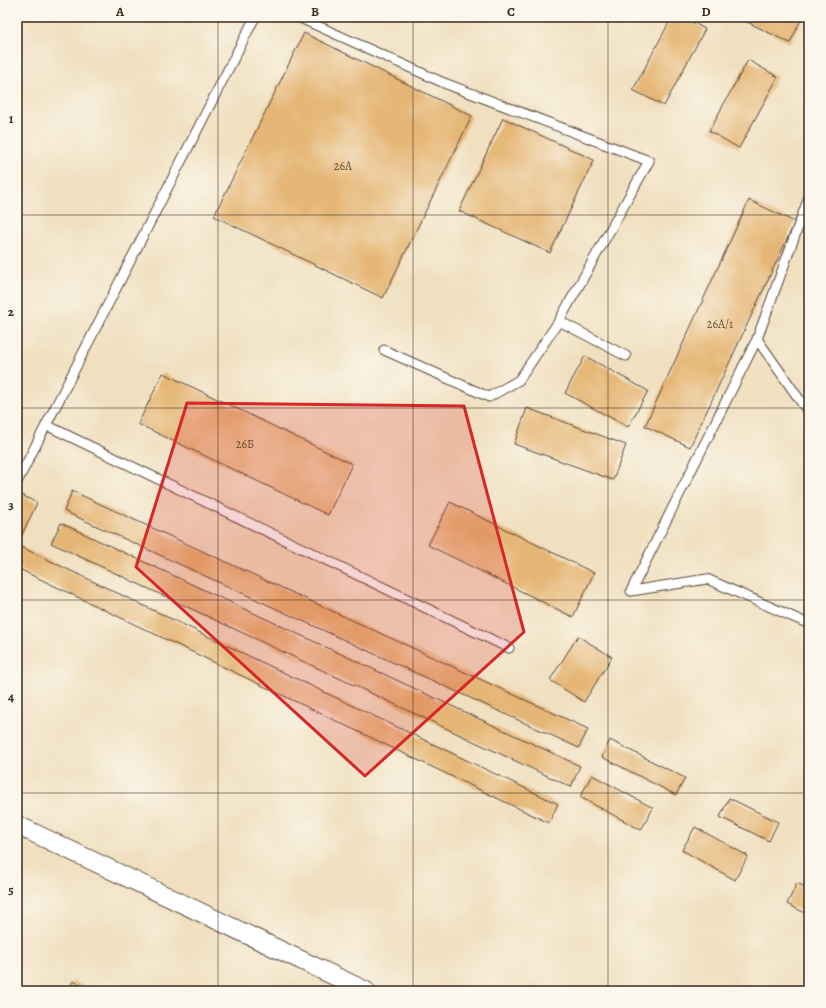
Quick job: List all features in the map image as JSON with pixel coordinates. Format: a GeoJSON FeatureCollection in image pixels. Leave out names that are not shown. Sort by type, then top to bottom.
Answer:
{"type":"FeatureCollection","features":[{"type":"Feature","properties":{"kind":"street"},"geometry":{"type":"LineString","coordinates":[[17,825],[366,991]]}},
{"type":"Feature","properties":{"kind":"lane"},"geometry":{"type":"LineString","coordinates":[[17,482],[255,17]]}},
{"type":"Feature","properties":{"kind":"lane"},"geometry":{"type":"LineString","coordinates":[[298,17],[444,83],[649,161],[559,321],[519,380],[489,397],[384,350]]}},
{"type":"Feature","properties":{"kind":"lane"},"geometry":{"type":"LineString","coordinates":[[809,197],[758,339],[631,591],[707,579],[809,624]]}},
{"type":"Feature","properties":{"kind":"lane"},"geometry":{"type":"LineString","coordinates":[[559,321],[626,356]]}},
{"type":"Feature","properties":{"kind":"lane"},"geometry":{"type":"LineString","coordinates":[[758,339],[809,413]]}},
{"type":"Feature","properties":{"kind":"lane"},"geometry":{"type":"LineString","coordinates":[[46,425],[509,648]]}},
{"type":"Feature","properties":{"kind":"highlighted area"},"geometry":{"type":"Polygon","coordinates":[[[187,403],[464,406],[524,632],[365,776],[136,567],[187,403]]]}},
{"type":"Feature","properties":{"kind":"building"},"geometry":{"type":"Polygon","coordinates":[[[672,17],[683,17],[705,29],[664,106],[633,90],[672,17]]]}},
{"type":"Feature","properties":{"kind":"building"},"geometry":{"type":"Polygon","coordinates":[[[737,17],[794,17],[801,20],[790,43],[737,17]]]}},
{"type":"Feature","properties":{"kind":"building"},"geometry":{"type":"Polygon","coordinates":[[[304,33],[472,116],[383,298],[214,216],[304,33]]]}},
{"type":"Feature","properties":{"kind":"building"},"geometry":{"type":"Polygon","coordinates":[[[748,60],[778,77],[739,148],[709,131],[748,60]]]}},
{"type":"Feature","properties":{"kind":"building"},"geometry":{"type":"Polygon","coordinates":[[[503,118],[594,160],[550,253],[459,211],[503,118]]]}},
{"type":"Feature","properties":{"kind":"building"},"geometry":{"type":"Polygon","coordinates":[[[749,200],[795,222],[690,447],[645,426],[749,200]]]}},
{"type":"Feature","properties":{"kind":"building"},"geometry":{"type":"Polygon","coordinates":[[[585,356],[648,391],[628,427],[565,393],[585,356]]]}},
{"type":"Feature","properties":{"kind":"building"},"geometry":{"type":"Polygon","coordinates":[[[163,373],[352,464],[328,515],[138,424],[163,373]]]}},
{"type":"Feature","properties":{"kind":"building"},"geometry":{"type":"Polygon","coordinates":[[[527,408],[626,445],[613,480],[514,444],[527,408]]]}},
{"type":"Feature","properties":{"kind":"building"},"geometry":{"type":"Polygon","coordinates":[[[72,491],[588,729],[579,748],[64,511],[72,491]]]}},
{"type":"Feature","properties":{"kind":"building"},"geometry":{"type":"Polygon","coordinates":[[[20,494],[37,503],[17,545],[17,501],[20,494]]]}},
{"type":"Feature","properties":{"kind":"building"},"geometry":{"type":"Polygon","coordinates":[[[450,502],[594,573],[573,617],[428,545],[450,502]]]}},
{"type":"Feature","properties":{"kind":"building"},"geometry":{"type":"Polygon","coordinates":[[[61,523],[580,766],[571,787],[51,543],[61,523]]]}},
{"type":"Feature","properties":{"kind":"building"},"geometry":{"type":"Polygon","coordinates":[[[17,545],[558,804],[549,823],[17,568],[17,545]]]}},
{"type":"Feature","properties":{"kind":"building"},"geometry":{"type":"Polygon","coordinates":[[[578,636],[612,657],[584,702],[550,680],[578,636]]]}},
{"type":"Feature","properties":{"kind":"building"},"geometry":{"type":"Polygon","coordinates":[[[610,740],[685,778],[676,795],[602,757],[610,740]]]}},
{"type":"Feature","properties":{"kind":"building"},"geometry":{"type":"Polygon","coordinates":[[[592,775],[653,808],[641,830],[580,797],[592,775]]]}},
{"type":"Feature","properties":{"kind":"building"},"geometry":{"type":"Polygon","coordinates":[[[729,798],[778,822],[769,841],[720,817],[729,798]]]}},
{"type":"Feature","properties":{"kind":"building"},"geometry":{"type":"Polygon","coordinates":[[[695,827],[748,856],[735,880],[682,850],[695,827]]]}},
{"type":"Feature","properties":{"kind":"building"},"geometry":{"type":"Polygon","coordinates":[[[797,883],[809,889],[809,915],[787,904],[797,883]]]}},
{"type":"Feature","properties":{"kind":"building"},"geometry":{"type":"Polygon","coordinates":[[[73,981],[94,991],[68,991],[73,981]]]}}]}
